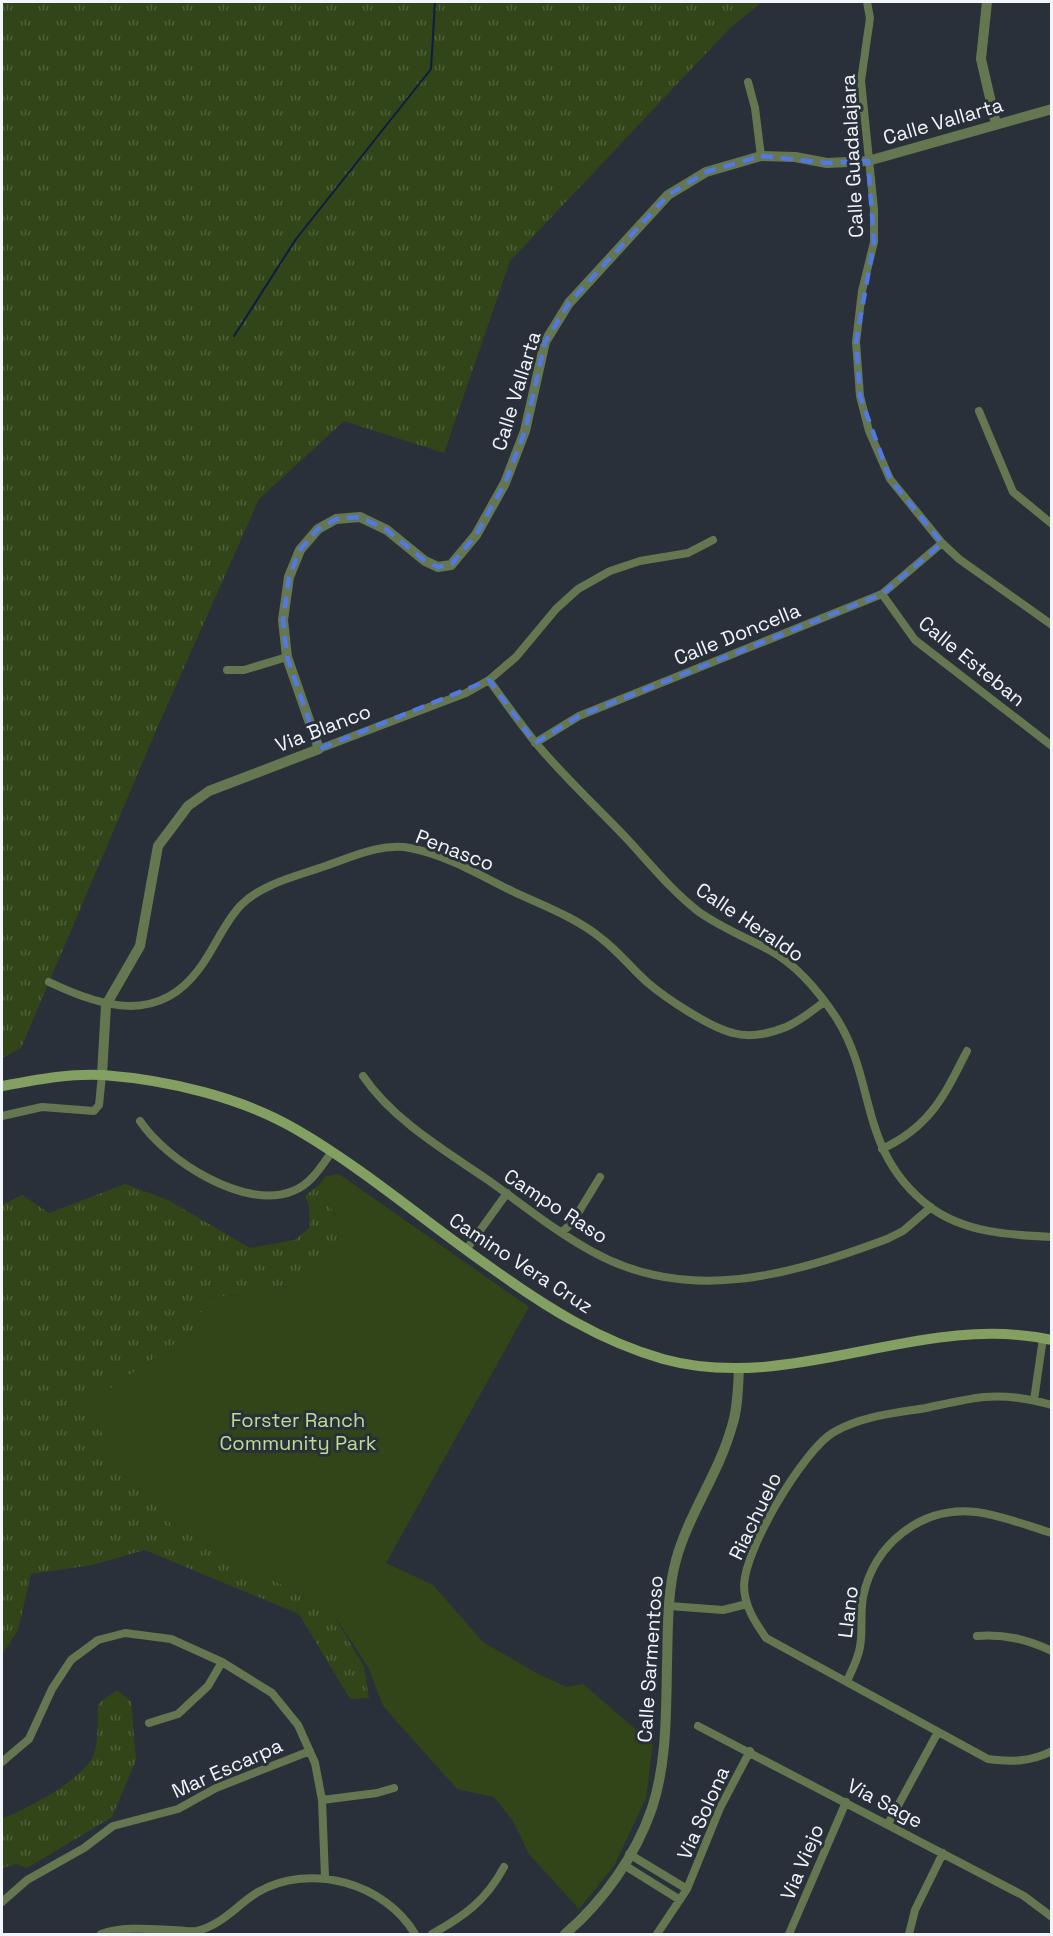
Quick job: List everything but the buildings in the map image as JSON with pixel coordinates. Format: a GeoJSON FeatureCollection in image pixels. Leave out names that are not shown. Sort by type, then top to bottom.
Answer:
{"type":"FeatureCollection","features":[{"type":"Feature","properties":{"kind":"main road","name":"Camino Vera Cruz"},"geometry":{"type":"LineString","coordinates":[[2,1086],[52,1077],[102,1075],[195,1090],[248,1108],[297,1130],[575,1324],[618,1343],[664,1359],[702,1366],[776,1367],[929,1337],[995,1334],[1047,1339]]}},
{"type":"Feature","properties":{"kind":"street","name":"Calle Guadalajara"},"geometry":{"type":"LineString","coordinates":[[867,2],[870,18],[861,81],[874,209],[874,242],[861,291],[856,342],[860,396],[869,431],[890,479],[942,543],[959,559],[1052,626]]}},
{"type":"Feature","properties":{"kind":"street"},"geometry":{"type":"LineString","coordinates":[[987,2],[981,59],[996,124]]}},
{"type":"Feature","properties":{"kind":"street"},"geometry":{"type":"LineString","coordinates":[[748,82],[755,108],[761,156]]}},
{"type":"Feature","properties":{"kind":"street","name":"Calle Vallarta"},"geometry":{"type":"LineString","coordinates":[[319,749],[287,657],[283,620],[289,577],[300,550],[318,529],[336,519],[360,518],[387,530],[425,561],[438,567],[452,565],[476,535],[505,483],[525,431],[545,342],[569,303],[668,195],[706,172],[761,156],[795,157],[827,163],[868,161],[1052,109]]}},
{"type":"Feature","properties":{"kind":"street"},"geometry":{"type":"LineString","coordinates":[[979,411],[1013,492],[1052,524]]}},
{"type":"Feature","properties":{"kind":"street","name":"Via Blanco"},"geometry":{"type":"LineString","coordinates":[[102,1075],[106,1005],[140,946],[158,846],[188,806],[209,791],[465,693],[489,680],[516,657],[556,609],[578,589],[610,571],[640,561],[688,552],[713,540]]}},
{"type":"Feature","properties":{"kind":"street","name":"Calle Doncella"},"geometry":{"type":"LineString","coordinates":[[536,743],[579,716],[882,594],[942,543]]}},
{"type":"Feature","properties":{"kind":"street","name":"Calle Esteban"},"geometry":{"type":"LineString","coordinates":[[882,594],[915,639],[1052,746]]}},
{"type":"Feature","properties":{"kind":"street"},"geometry":{"type":"LineString","coordinates":[[227,670],[244,670],[287,657]]}},
{"type":"Feature","properties":{"kind":"street","name":"Calle Heraldo"},"geometry":{"type":"LineString","coordinates":[[489,680],[536,743],[682,897],[732,933],[772,952],[792,966],[824,1002],[846,1036],[882,1149],[898,1174],[931,1207],[982,1231],[1052,1237]]}},
{"type":"Feature","properties":{"kind":"street","name":"Penasco"},"geometry":{"type":"LineString","coordinates":[[49,982],[106,1005],[143,1006],[176,991],[198,971],[224,926],[242,905],[262,889],[366,852],[405,848],[450,861],[565,916],[602,938],[649,983],[680,1007],[733,1033],[771,1032],[793,1024],[824,1002]]}},
{"type":"Feature","properties":{"kind":"street"},"geometry":{"type":"LineString","coordinates":[[882,1149],[912,1133],[930,1116],[967,1052]]}},
{"type":"Feature","properties":{"kind":"street"},"geometry":{"type":"LineString","coordinates":[[2,1116],[42,1107],[94,1111],[99,1105],[102,1075]]}},
{"type":"Feature","properties":{"kind":"street","name":"Campo Raso"},"geometry":{"type":"LineString","coordinates":[[363,1076],[377,1096],[440,1148],[562,1232],[594,1252],[628,1267],[664,1277],[700,1282],[745,1279],[805,1266],[887,1239],[903,1231],[931,1207]]}},
{"type":"Feature","properties":{"kind":"street"},"geometry":{"type":"LineString","coordinates":[[140,1121],[152,1138],[212,1181],[244,1194],[273,1196],[294,1191],[309,1181],[331,1153]]}},
{"type":"Feature","properties":{"kind":"street"},"geometry":{"type":"LineString","coordinates":[[562,1232],[572,1223],[600,1177]]}},
{"type":"Feature","properties":{"kind":"street"},"geometry":{"type":"LineString","coordinates":[[466,1250],[507,1193]]}},
{"type":"Feature","properties":{"kind":"street"},"geometry":{"type":"LineString","coordinates":[[1034,1400],[1047,1339]]}},
{"type":"Feature","properties":{"kind":"street","name":"Calle Sarmentoso"},"geometry":{"type":"LineString","coordinates":[[566,1935],[600,1901],[624,1865],[651,1809],[660,1776],[665,1729],[669,1606],[673,1571],[683,1536],[732,1427],[739,1368]]}},
{"type":"Feature","properties":{"kind":"street","name":"Riachuelo"},"geometry":{"type":"LineString","coordinates":[[1052,1405],[1034,1400],[986,1397],[859,1420],[833,1432],[814,1446],[793,1476],[745,1566],[744,1587],[752,1618],[766,1638],[988,1759],[1013,1762],[1035,1760],[1052,1751]]}},
{"type":"Feature","properties":{"kind":"street","name":"Llano"},"geometry":{"type":"LineString","coordinates":[[847,1681],[861,1645],[863,1598],[870,1573],[881,1552],[900,1534],[923,1519],[952,1512],[977,1512],[1052,1533]]}},
{"type":"Feature","properties":{"kind":"street"},"geometry":{"type":"LineString","coordinates":[[669,1606],[723,1610],[747,1604]]}},
{"type":"Feature","properties":{"kind":"street"},"geometry":{"type":"LineString","coordinates":[[2,1762],[29,1739],[52,1689],[72,1659],[98,1641],[125,1633],[171,1639],[222,1662],[272,1693],[298,1725],[310,1751],[322,1800],[325,1877]]}},
{"type":"Feature","properties":{"kind":"street"},"geometry":{"type":"LineString","coordinates":[[977,1636],[1003,1634],[1052,1651]]}},
{"type":"Feature","properties":{"kind":"street"},"geometry":{"type":"LineString","coordinates":[[149,1723],[178,1714],[208,1686],[222,1662]]}},
{"type":"Feature","properties":{"kind":"street","name":"Via Sage"},"geometry":{"type":"LineString","coordinates":[[698,1726],[750,1751],[1024,1896],[1052,1917]]}},
{"type":"Feature","properties":{"kind":"street"},"geometry":{"type":"LineString","coordinates":[[888,1824],[938,1732]]}},
{"type":"Feature","properties":{"kind":"street","name":"Mar Escarpa"},"geometry":{"type":"LineString","coordinates":[[2,1902],[27,1880],[84,1848],[113,1826],[178,1809],[216,1788],[310,1751]]}},
{"type":"Feature","properties":{"kind":"street","name":"Via Solona"},"geometry":{"type":"LineString","coordinates":[[657,1935],[687,1889],[720,1808],[750,1751]]}},
{"type":"Feature","properties":{"kind":"street"},"geometry":{"type":"LineString","coordinates":[[322,1800],[377,1793],[394,1788]]}},
{"type":"Feature","properties":{"kind":"street","name":"Via Viejo"},"geometry":{"type":"LineString","coordinates":[[789,1935],[846,1802]]}},
{"type":"Feature","properties":{"kind":"street"},"geometry":{"type":"LineString","coordinates":[[909,1935],[915,1910],[943,1853]]}},
{"type":"Feature","properties":{"kind":"street","name":"Via Solona"},"geometry":{"type":"LineString","coordinates":[[629,1854],[687,1889]]}},
{"type":"Feature","properties":{"kind":"street"},"geometry":{"type":"LineString","coordinates":[[624,1865],[680,1900]]}},
{"type":"Feature","properties":{"kind":"street"},"geometry":{"type":"LineString","coordinates":[[432,1935],[462,1917],[492,1889],[504,1867]]}},
{"type":"Feature","properties":{"kind":"street"},"geometry":{"type":"LineString","coordinates":[[101,1935],[144,1928],[159,1932],[196,1931],[228,1917],[258,1892],[286,1881],[325,1877],[346,1881],[391,1905],[415,1935]]}},
{"type":"Feature","properties":{"kind":"highlighted area"},"geometry":{"type":"Polygon","coordinates":[[[761,156],[827,163],[868,161],[874,242],[856,342],[860,396],[890,479],[942,543],[882,594],[579,716],[535,743],[489,680],[319,749],[287,657],[283,620],[289,577],[300,550],[318,529],[336,519],[360,517],[387,530],[425,561],[438,567],[451,565],[476,535],[505,483],[525,431],[545,342],[569,303],[668,195],[706,172],[761,156]]]}},
{"type":"Feature","properties":{"kind":"green space"},"geometry":{"type":"Polygon","coordinates":[[[2,2],[762,2],[730,28],[510,261],[444,453],[344,421],[259,499],[158,726],[21,1048],[2,1058],[2,2]]]}},
{"type":"Feature","properties":{"kind":"green space","name":"Forster Ranch Community Park"},"geometry":{"type":"Polygon","coordinates":[[[339,1174],[529,1307],[386,1563],[433,1585],[483,1642],[536,1673],[567,1687],[583,1684],[653,1744],[646,1798],[614,1866],[579,1909],[529,1854],[513,1821],[494,1797],[457,1789],[383,1706],[368,1667],[332,1612],[172,1525],[115,1458],[88,1404],[192,1332],[209,1297],[247,1295],[281,1289],[305,1278],[326,1261],[338,1239],[338,1227],[335,1216],[319,1185],[326,1176],[339,1174]]]}},
{"type":"Feature","properties":{"kind":"green space"},"geometry":{"type":"Polygon","coordinates":[[[125,1184],[168,1200],[250,1248],[295,1240],[310,1227],[309,1205],[305,1196],[319,1185],[333,1211],[338,1227],[338,1239],[334,1250],[316,1270],[293,1284],[270,1292],[209,1297],[192,1332],[88,1404],[172,1525],[332,1612],[364,1667],[369,1698],[350,1699],[299,1614],[145,1550],[92,1565],[31,1574],[18,1630],[2,1655],[2,1205],[22,1195],[49,1213],[125,1184]]]}},
{"type":"Feature","properties":{"kind":"green space"},"geometry":{"type":"Polygon","coordinates":[[[117,1690],[131,1701],[136,1760],[112,1817],[27,1868],[16,1864],[2,1868],[2,1819],[54,1792],[89,1762],[96,1746],[98,1704],[117,1690]]]}},
{"type":"Feature","properties":{"kind":"waterway"},"geometry":{"type":"LineString","coordinates":[[234,336],[296,239],[431,69],[435,2]]}}]}
